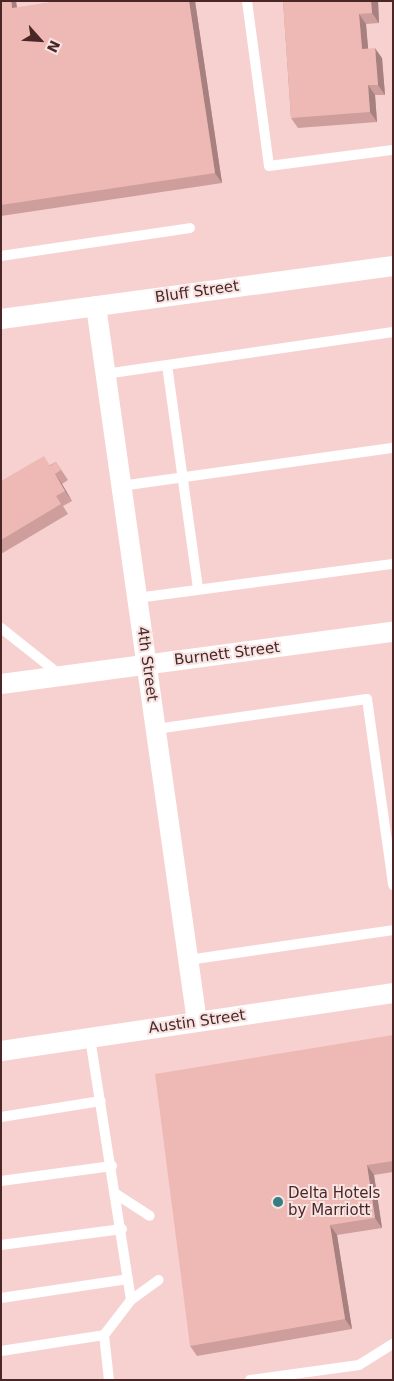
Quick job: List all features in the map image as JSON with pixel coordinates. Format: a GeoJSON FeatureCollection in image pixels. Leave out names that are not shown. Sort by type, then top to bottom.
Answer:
{"type":"FeatureCollection","features":[{"type":"Feature","properties":{"kind":"street","name":"Bluff Street"},"geometry":{"type":"LineString","coordinates":[[1,319],[393,266]]}},
{"type":"Feature","properties":{"kind":"street","name":"4th Street"},"geometry":{"type":"LineString","coordinates":[[96,306],[196,1022]]}},
{"type":"Feature","properties":{"kind":"street","name":"Burnett Street"},"geometry":{"type":"LineString","coordinates":[[1,684],[393,632]]}},
{"type":"Feature","properties":{"kind":"street","name":"Austin Street"},"geometry":{"type":"LineString","coordinates":[[1,1051],[393,993]]}},
{"type":"Feature","properties":{"kind":"lane"},"geometry":{"type":"LineString","coordinates":[[247,1],[269,166],[393,150]]}},
{"type":"Feature","properties":{"kind":"lane"},"geometry":{"type":"LineString","coordinates":[[1,256],[190,228]]}},
{"type":"Feature","properties":{"kind":"lane"},"geometry":{"type":"LineString","coordinates":[[105,374],[393,332]]}},
{"type":"Feature","properties":{"kind":"lane"},"geometry":{"type":"LineString","coordinates":[[167,365],[198,589]]}},
{"type":"Feature","properties":{"kind":"lane"},"geometry":{"type":"LineString","coordinates":[[121,486],[393,448]]}},
{"type":"Feature","properties":{"kind":"lane"},"geometry":{"type":"LineString","coordinates":[[137,598],[393,564]]}},
{"type":"Feature","properties":{"kind":"lane"},"geometry":{"type":"LineString","coordinates":[[1,628],[61,676]]}},
{"type":"Feature","properties":{"kind":"lane"},"geometry":{"type":"LineString","coordinates":[[156,729],[367,699],[393,885]]}},
{"type":"Feature","properties":{"kind":"lane"},"geometry":{"type":"LineString","coordinates":[[188,960],[393,930]]}},
{"type":"Feature","properties":{"kind":"lane"},"geometry":{"type":"LineString","coordinates":[[90,1038],[122,1229],[131,1300]]}},
{"type":"Feature","properties":{"kind":"lane"},"geometry":{"type":"LineString","coordinates":[[1,1117],[101,1101]]}},
{"type":"Feature","properties":{"kind":"lane"},"geometry":{"type":"LineString","coordinates":[[1,1182],[112,1166]]}},
{"type":"Feature","properties":{"kind":"lane"},"geometry":{"type":"LineString","coordinates":[[116,1194],[150,1216]]}},
{"type":"Feature","properties":{"kind":"lane"},"geometry":{"type":"LineString","coordinates":[[1,1245],[122,1229]]}},
{"type":"Feature","properties":{"kind":"lane"},"geometry":{"type":"LineString","coordinates":[[1,1298],[128,1279]]}},
{"type":"Feature","properties":{"kind":"lane"},"geometry":{"type":"LineString","coordinates":[[109,1380],[104,1335],[131,1300],[159,1280]]}},
{"type":"Feature","properties":{"kind":"lane"},"geometry":{"type":"LineString","coordinates":[[1,1350],[104,1335]]}},
{"type":"Feature","properties":{"kind":"lane"},"geometry":{"type":"LineString","coordinates":[[250,1380],[359,1365],[393,1344]]}},
{"type":"Feature","properties":{"kind":"building"},"geometry":{"type":"Polygon","coordinates":[[[1,1],[11,1],[12,8],[59,1],[189,1],[215,173],[1,205],[1,1]]]}},
{"type":"Feature","properties":{"kind":"building"},"geometry":{"type":"Polygon","coordinates":[[[283,1],[371,1],[372,13],[359,14],[362,49],[375,48],[378,85],[368,85],[370,112],[291,118],[283,1]]]}},
{"type":"Feature","properties":{"kind":"building"},"geometry":{"type":"Polygon","coordinates":[[[44,456],[50,466],[56,462],[61,470],[55,474],[65,491],[56,496],[61,504],[1,540],[1,481],[44,456]]]}},
{"type":"Feature","properties":{"kind":"building","name":"Delta Hotels by Marriott"},"geometry":{"type":"Polygon","coordinates":[[[393,1035],[393,1161],[367,1165],[375,1218],[330,1225],[345,1319],[190,1346],[155,1074],[393,1035]]]}},
{"type":"Feature","properties":{"kind":"place","name":"Delta Hotels by Marriott"},"geometry":{"type":"Point","coordinates":[278,1202]}}]}
